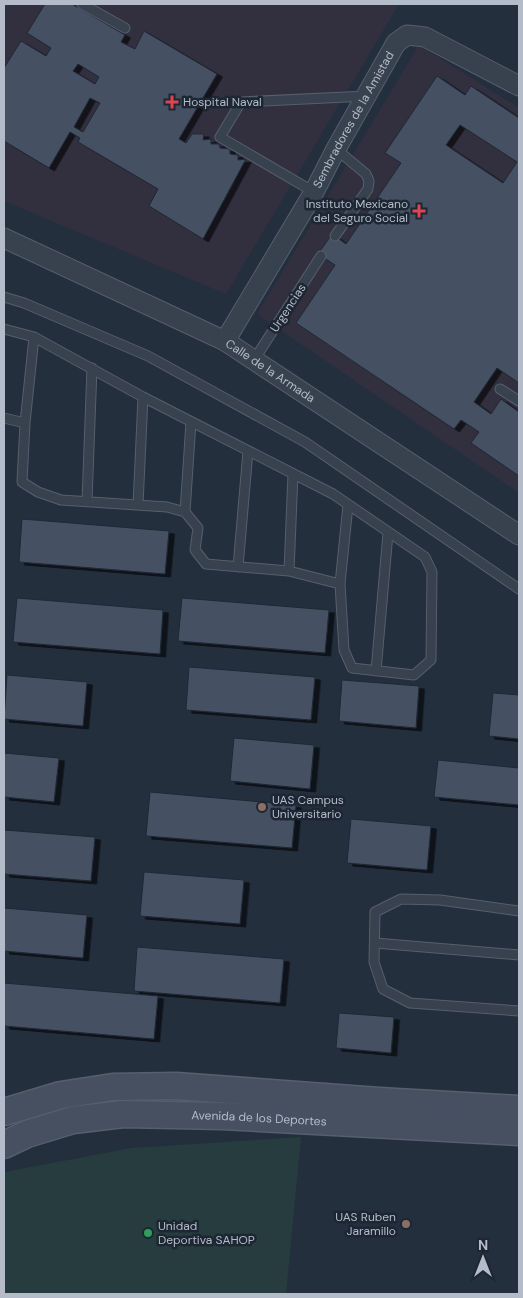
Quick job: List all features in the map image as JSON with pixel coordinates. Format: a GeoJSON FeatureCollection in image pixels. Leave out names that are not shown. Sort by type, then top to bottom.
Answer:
{"type":"FeatureCollection","features":[{"type":"Feature","properties":{"kind":"main road","name":"Avenida de los Deportes"},"geometry":{"type":"LineString","coordinates":[[4,1112],[62,1095],[113,1087],[176,1086],[519,1109]]}},
{"type":"Feature","properties":{"kind":"main road","name":"Avenida de los Deportes"},"geometry":{"type":"LineString","coordinates":[[4,1145],[27,1134],[73,1120],[123,1114],[224,1116],[519,1132]]}},
{"type":"Feature","properties":{"kind":"street","name":"Sembradores de la Amistad"},"geometry":{"type":"LineString","coordinates":[[225,341],[314,192],[396,42],[407,35],[425,37],[519,86]]}},
{"type":"Feature","properties":{"kind":"street","name":"Calle de la Armada"},"geometry":{"type":"LineString","coordinates":[[4,238],[225,341],[519,535]]}},
{"type":"Feature","properties":{"kind":"lane"},"geometry":{"type":"LineString","coordinates":[[82,4],[126,28]]}},
{"type":"Feature","properties":{"kind":"lane"},"geometry":{"type":"LineString","coordinates":[[314,192],[220,136],[241,102],[367,96]]}},
{"type":"Feature","properties":{"kind":"lane"},"geometry":{"type":"LineString","coordinates":[[335,236],[368,189],[369,181],[366,174],[336,149]]}},
{"type":"Feature","properties":{"kind":"lane","name":"Urgencias"},"geometry":{"type":"LineString","coordinates":[[254,360],[322,256]]}},
{"type":"Feature","properties":{"kind":"lane"},"geometry":{"type":"LineString","coordinates":[[4,297],[148,356],[305,442],[519,589]]}},
{"type":"Feature","properties":{"kind":"lane"},"geometry":{"type":"LineString","coordinates":[[4,329],[34,337],[143,397],[333,494],[425,558],[432,572],[431,660],[414,675],[352,668],[344,650],[340,584],[348,505]]}},
{"type":"Feature","properties":{"kind":"lane"},"geometry":{"type":"LineString","coordinates":[[34,337],[25,423],[22,482],[38,492],[62,500],[167,507],[185,512],[198,528],[195,550],[206,564],[289,571],[340,584]]}},
{"type":"Feature","properties":{"kind":"lane"},"geometry":{"type":"LineString","coordinates":[[87,501],[92,368]]}},
{"type":"Feature","properties":{"kind":"lane"},"geometry":{"type":"LineString","coordinates":[[500,389],[519,401]]}},
{"type":"Feature","properties":{"kind":"lane"},"geometry":{"type":"LineString","coordinates":[[138,505],[143,397]]}},
{"type":"Feature","properties":{"kind":"lane"},"geometry":{"type":"LineString","coordinates":[[4,418],[25,423]]}},
{"type":"Feature","properties":{"kind":"lane"},"geometry":{"type":"LineString","coordinates":[[185,512],[191,422]]}},
{"type":"Feature","properties":{"kind":"lane"},"geometry":{"type":"LineString","coordinates":[[238,567],[248,451]]}},
{"type":"Feature","properties":{"kind":"lane"},"geometry":{"type":"LineString","coordinates":[[289,571],[293,474]]}},
{"type":"Feature","properties":{"kind":"lane"},"geometry":{"type":"LineString","coordinates":[[376,671],[388,533]]}},
{"type":"Feature","properties":{"kind":"lane"},"geometry":{"type":"LineString","coordinates":[[519,911],[440,900],[401,899],[375,912],[374,962],[383,989],[410,1003],[519,1011]]}},
{"type":"Feature","properties":{"kind":"lane"},"geometry":{"type":"LineString","coordinates":[[375,943],[519,955]]}},
{"type":"Feature","properties":{"kind":"shaded area","name":"Hospital Naval"},"geometry":{"type":"Polygon","coordinates":[[[4,4],[399,4],[226,294],[4,201],[4,4]]]}},
{"type":"Feature","properties":{"kind":"shaded area","name":"Instituto Mexicano del Seguro Social"},"geometry":{"type":"Polygon","coordinates":[[[419,45],[519,108],[519,493],[257,314],[419,45]]]}},
{"type":"Feature","properties":{"kind":"green space","name":"Unidad Deportiva SAHOP"},"geometry":{"type":"Polygon","coordinates":[[[301,1137],[286,1294],[4,1294],[4,1172],[132,1148],[301,1137]]]}},
{"type":"Feature","properties":{"kind":"building"},"geometry":{"type":"Polygon","coordinates":[[[45,4],[72,4],[125,35],[121,42],[135,49],[144,31],[217,74],[179,139],[186,143],[192,134],[204,134],[203,140],[211,139],[211,144],[219,144],[220,148],[230,149],[230,154],[238,155],[238,160],[246,159],[203,239],[149,206],[158,189],[78,142],[80,138],[70,132],[49,168],[4,141],[4,68],[21,41],[46,56],[51,48],[27,33],[45,4]],[[78,64],[73,71],[95,84],[99,77],[78,64]],[[90,98],[74,127],[83,132],[100,103],[90,98]]]}},
{"type":"Feature","properties":{"kind":"building","name":"Instituto Mexicano del Seguro Social"},"geometry":{"type":"Polygon","coordinates":[[[437,76],[465,95],[471,86],[519,118],[519,383],[497,368],[474,402],[491,414],[501,399],[519,412],[519,476],[471,443],[479,432],[461,420],[454,429],[296,323],[335,265],[318,254],[332,234],[346,244],[401,163],[385,153],[437,76]],[[460,125],[446,145],[503,183],[517,162],[460,125]]]}},
{"type":"Feature","properties":{"kind":"building"},"geometry":{"type":"Polygon","coordinates":[[[22,519],[169,531],[165,574],[19,562],[22,519]]]}},
{"type":"Feature","properties":{"kind":"building"},"geometry":{"type":"Polygon","coordinates":[[[17,598],[163,610],[160,654],[13,642],[17,598]]]}},
{"type":"Feature","properties":{"kind":"building"},"geometry":{"type":"Polygon","coordinates":[[[182,598],[329,610],[325,653],[178,641],[182,598]]]}},
{"type":"Feature","properties":{"kind":"building"},"geometry":{"type":"Polygon","coordinates":[[[189,667],[315,677],[311,720],[186,710],[189,667]]]}},
{"type":"Feature","properties":{"kind":"building"},"geometry":{"type":"Polygon","coordinates":[[[7,675],[87,682],[83,726],[4,719],[7,675]]]}},
{"type":"Feature","properties":{"kind":"building"},"geometry":{"type":"Polygon","coordinates":[[[342,680],[419,686],[416,728],[339,721],[342,680]]]}},
{"type":"Feature","properties":{"kind":"building"},"geometry":{"type":"Polygon","coordinates":[[[493,693],[519,695],[519,739],[489,736],[493,693]]]}},
{"type":"Feature","properties":{"kind":"building"},"geometry":{"type":"Polygon","coordinates":[[[234,738],[314,745],[310,789],[230,781],[234,738]]]}},
{"type":"Feature","properties":{"kind":"building"},"geometry":{"type":"Polygon","coordinates":[[[4,753],[59,758],[54,802],[4,797],[4,753]]]}},
{"type":"Feature","properties":{"kind":"building"},"geometry":{"type":"Polygon","coordinates":[[[438,760],[519,768],[519,805],[434,797],[438,760]]]}},
{"type":"Feature","properties":{"kind":"building"},"geometry":{"type":"Polygon","coordinates":[[[150,792],[296,805],[292,848],[146,836],[150,792]]]}},
{"type":"Feature","properties":{"kind":"building"},"geometry":{"type":"Polygon","coordinates":[[[351,819],[431,826],[427,870],[347,863],[351,819]]]}},
{"type":"Feature","properties":{"kind":"building"},"geometry":{"type":"Polygon","coordinates":[[[4,830],[95,837],[91,881],[4,874],[4,830]]]}},
{"type":"Feature","properties":{"kind":"building"},"geometry":{"type":"Polygon","coordinates":[[[144,872],[244,880],[240,924],[140,916],[144,872]]]}},
{"type":"Feature","properties":{"kind":"building"},"geometry":{"type":"Polygon","coordinates":[[[4,908],[87,915],[83,958],[4,951],[4,908]]]}},
{"type":"Feature","properties":{"kind":"building"},"geometry":{"type":"Polygon","coordinates":[[[137,947],[284,959],[280,1003],[134,991],[137,947]]]}},
{"type":"Feature","properties":{"kind":"building"},"geometry":{"type":"Polygon","coordinates":[[[4,983],[158,996],[154,1039],[4,1026],[4,983]]]}},
{"type":"Feature","properties":{"kind":"building"},"geometry":{"type":"Polygon","coordinates":[[[339,1013],[394,1017],[391,1053],[336,1048],[339,1013]]]}},
{"type":"Feature","properties":{"kind":"place","name":"Hospital Naval"},"geometry":{"type":"Point","coordinates":[172,102]}},
{"type":"Feature","properties":{"kind":"place","name":"Instituto Mexicano del Seguro Social"},"geometry":{"type":"Point","coordinates":[419,211]}},
{"type":"Feature","properties":{"kind":"place","name":"UAS Campus Universitario"},"geometry":{"type":"Point","coordinates":[262,807]}},
{"type":"Feature","properties":{"kind":"place","name":"UAS Ruben Jaramillo"},"geometry":{"type":"Point","coordinates":[406,1224]}},
{"type":"Feature","properties":{"kind":"place","name":"Unidad Deportiva SAHOP"},"geometry":{"type":"Point","coordinates":[148,1233]}}]}
